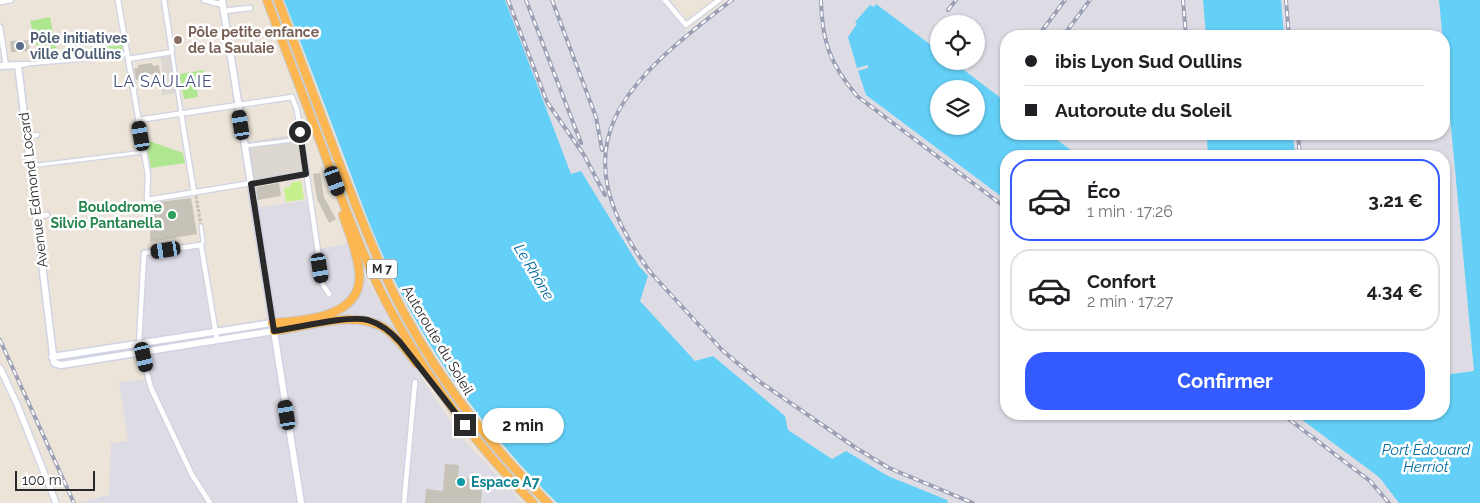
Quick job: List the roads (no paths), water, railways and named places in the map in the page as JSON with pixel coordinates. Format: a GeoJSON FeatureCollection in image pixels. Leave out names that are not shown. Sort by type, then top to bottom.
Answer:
{"type":"FeatureCollection","features":[{"type":"Feature","properties":{"kind":"highway","name":"Autoroute du Soleil"},"geometry":{"type":"LineString","coordinates":[[267,0],[357,237],[386,302],[420,362],[448,402],[495,463],[532,503]]}},
{"type":"Feature","properties":{"kind":"highway","name":"Autoroute du Soleil"},"geometry":{"type":"LineString","coordinates":[[278,0],[364,228],[404,312],[443,378],[476,423],[508,461],[548,503]]}},
{"type":"Feature","properties":{"kind":"highway"},"geometry":{"type":"LineString","coordinates":[[273,327],[338,311],[351,301],[358,289],[359,270],[330,168]]}},
{"type":"Feature","properties":{"kind":"highway"},"geometry":{"type":"LineString","coordinates":[[273,327],[352,319],[373,322],[394,336],[448,402]]}},
{"type":"Feature","properties":{"kind":"main road"},"geometry":{"type":"LineString","coordinates":[[223,5],[300,503]]}},
{"type":"Feature","properties":{"kind":"main road"},"geometry":{"type":"LineString","coordinates":[[3,66],[18,65]]}},
{"type":"Feature","properties":{"kind":"main road","name":"Avenue Edmond Locard"},"geometry":{"type":"LineString","coordinates":[[18,65],[54,361]]}},
{"type":"Feature","properties":{"kind":"main road"},"geometry":{"type":"LineString","coordinates":[[54,361],[139,343],[215,331],[273,327]]}},
{"type":"Feature","properties":{"kind":"main road"},"geometry":{"type":"LineString","coordinates":[[54,361],[142,352],[217,340],[273,327]]}},
{"type":"Feature","properties":{"kind":"street"},"geometry":{"type":"LineString","coordinates":[[0,2],[12,0]]}},
{"type":"Feature","properties":{"kind":"street"},"geometry":{"type":"LineString","coordinates":[[118,0],[148,175],[147,200],[195,194],[306,174]]}},
{"type":"Feature","properties":{"kind":"street"},"geometry":{"type":"LineString","coordinates":[[164,0],[195,194]]}},
{"type":"Feature","properties":{"kind":"street"},"geometry":{"type":"LineString","coordinates":[[204,0],[223,5],[250,8]]}},
{"type":"Feature","properties":{"kind":"street"},"geometry":{"type":"LineString","coordinates":[[666,0],[686,25],[719,0]]}},
{"type":"Feature","properties":{"kind":"street"},"geometry":{"type":"LineString","coordinates":[[0,27],[3,66]]}},
{"type":"Feature","properties":{"kind":"street"},"geometry":{"type":"LineString","coordinates":[[128,59],[172,52]]}},
{"type":"Feature","properties":{"kind":"street"},"geometry":{"type":"LineString","coordinates":[[18,65],[123,56],[124,54]]}},
{"type":"Feature","properties":{"kind":"street"},"geometry":{"type":"LineString","coordinates":[[138,120],[289,97],[293,99],[297,110],[323,285],[329,294]]}},
{"type":"Feature","properties":{"kind":"street"},"geometry":{"type":"LineString","coordinates":[[26,137],[37,136]]}},
{"type":"Feature","properties":{"kind":"street"},"geometry":{"type":"LineString","coordinates":[[245,146],[301,139]]}},
{"type":"Feature","properties":{"kind":"street"},"geometry":{"type":"LineString","coordinates":[[30,166],[144,152]]}},
{"type":"Feature","properties":{"kind":"street"},"geometry":{"type":"LineString","coordinates":[[36,217],[46,216]]}},
{"type":"Feature","properties":{"kind":"street"},"geometry":{"type":"LineString","coordinates":[[201,226],[202,245],[217,340]]}},
{"type":"Feature","properties":{"kind":"street"},"geometry":{"type":"LineString","coordinates":[[202,245],[144,253],[139,343],[151,388],[192,475],[210,503]]}},
{"type":"Feature","properties":{"kind":"street"},"geometry":{"type":"LineString","coordinates":[[0,368],[17,404],[56,503]]}},
{"type":"Feature","properties":{"kind":"street"},"geometry":{"type":"LineString","coordinates":[[404,503],[415,382]]}},
{"type":"Feature","properties":{"kind":"water","name":"Le Rhône"},"geometry":{"type":"Polygon","coordinates":[[[284,0],[505,0],[571,174],[581,171],[639,266],[648,276],[640,301],[695,361],[713,356],[785,416],[788,430],[832,459],[846,451],[888,476],[947,500],[948,503],[557,503],[490,430],[451,376],[416,320],[377,243],[284,0]]]}},
{"type":"Feature","properties":{"kind":"water"},"geometry":{"type":"Polygon","coordinates":[[[1203,0],[1281,0],[1284,30],[1206,30],[1203,0]]]}},
{"type":"Feature","properties":{"kind":"water","name":"Port Édouard Herriot"},"geometry":{"type":"Polygon","coordinates":[[[1439,0],[1480,0],[1480,503],[1399,503],[1379,477],[1302,420],[1450,420],[1450,374],[1474,371],[1450,117],[1450,30],[1442,30],[1439,0]]]}},
{"type":"Feature","properties":{"kind":"water"},"geometry":{"type":"Polygon","coordinates":[[[876,4],[930,44],[930,70],[964,70],[977,80],[930,80],[930,135],[985,135],[985,86],[1000,97],[1000,140],[1057,140],[1071,150],[1000,150],[1000,196],[866,95],[858,71],[868,68],[868,65],[857,68],[848,37],[857,24],[855,22],[870,5],[874,7],[876,4]]]}},
{"type":"Feature","properties":{"kind":"water"},"geometry":{"type":"Polygon","coordinates":[[[1207,140],[1294,140],[1294,150],[1208,150],[1207,140]]]}},
{"type":"Feature","properties":{"kind":"tunnel"},"geometry":{"type":"LineString","coordinates":[[196,196],[201,226]]}},
{"type":"Feature","properties":{"kind":"railway"},"geometry":{"type":"LineString","coordinates":[[508,0],[547,102],[584,155],[605,195]]}},
{"type":"Feature","properties":{"kind":"railway"},"geometry":{"type":"LineString","coordinates":[[526,0],[581,143]]}},
{"type":"Feature","properties":{"kind":"railway"},"geometry":{"type":"LineString","coordinates":[[552,0],[596,117],[602,150]]}},
{"type":"Feature","properties":{"kind":"railway"},"geometry":{"type":"LineString","coordinates":[[732,0],[661,59],[634,88],[615,118],[606,151],[608,187],[622,227],[651,273],[722,350],[760,382],[856,448],[889,468],[973,503]]}},
{"type":"Feature","properties":{"kind":"railway"},"geometry":{"type":"LineString","coordinates":[[821,0],[823,28],[829,52],[840,73],[857,96],[1000,203]]}},
{"type":"Feature","properties":{"kind":"railway"},"geometry":{"type":"LineString","coordinates":[[948,10],[956,0]]}},
{"type":"Feature","properties":{"kind":"railway"},"geometry":{"type":"LineString","coordinates":[[1042,30],[1065,0]]}},
{"type":"Feature","properties":{"kind":"railway"},"geometry":{"type":"LineString","coordinates":[[1068,30],[1090,0]]}},
{"type":"Feature","properties":{"kind":"railway"},"geometry":{"type":"LineString","coordinates":[[1183,0],[1186,30]]}},
{"type":"Feature","properties":{"kind":"railway"},"geometry":{"type":"LineString","coordinates":[[1286,0],[1288,30]]}},
{"type":"Feature","properties":{"kind":"railway"},"geometry":{"type":"LineString","coordinates":[[1299,140],[1299,150]]}},
{"type":"Feature","properties":{"kind":"railway"},"geometry":{"type":"LineString","coordinates":[[0,340],[74,503]]}},
{"type":"Feature","properties":{"kind":"railway"},"geometry":{"type":"LineString","coordinates":[[1290,420],[1370,481],[1389,503]]}},
{"type":"Feature","properties":{"kind":"place","name":"Pôle petite enfance de la Saulaie"},"geometry":{"type":"Point","coordinates":[178,40]}},
{"type":"Feature","properties":{"kind":"place","name":"Pôle initiatives ville d'Oullins"},"geometry":{"type":"Point","coordinates":[20,46]}},
{"type":"Feature","properties":{"kind":"place","name":"Boulodrome Silvio Pantanella"},"geometry":{"type":"Point","coordinates":[172,215]}},
{"type":"Feature","properties":{"kind":"place","name":"Espace A7"},"geometry":{"type":"Point","coordinates":[461,482]}},
{"type":"Feature","properties":{"kind":"district","name":"LA SAULAIE"},"geometry":{"type":"Point","coordinates":[163,81]}}]}
